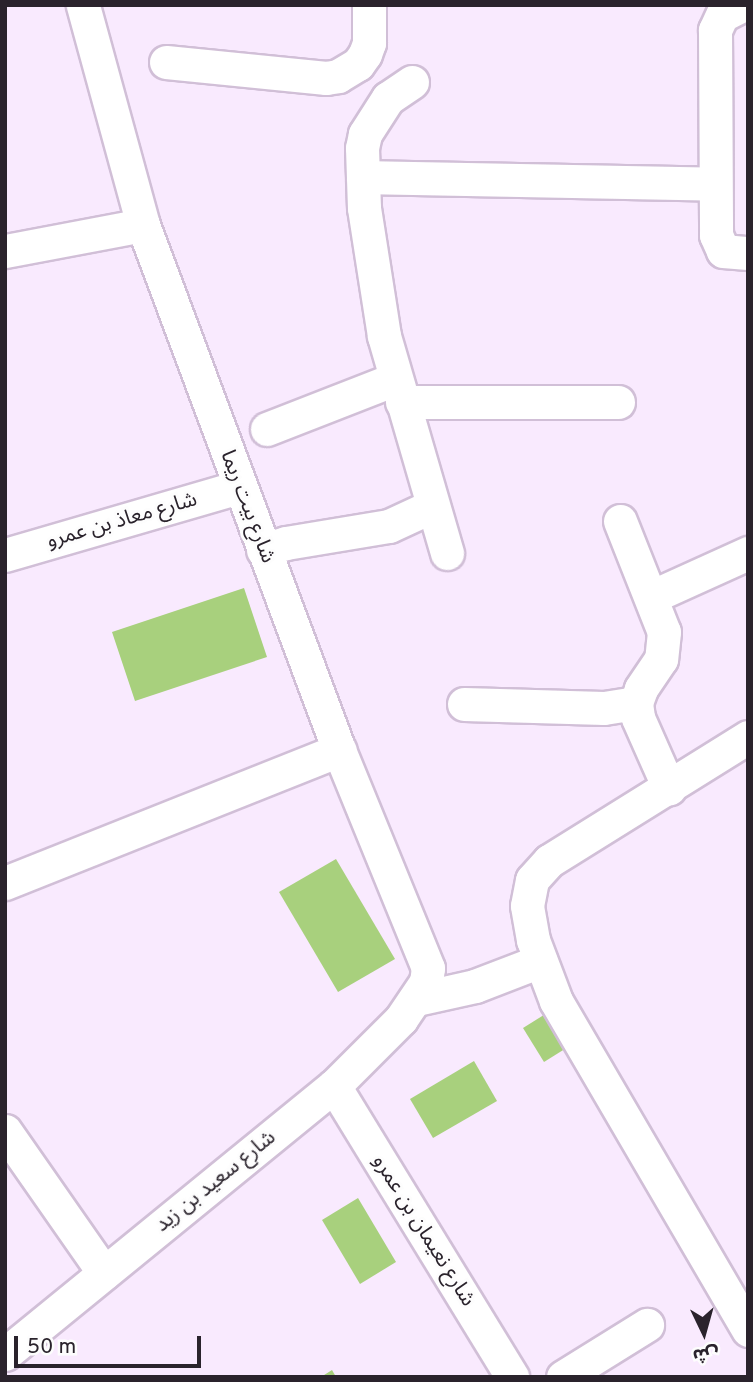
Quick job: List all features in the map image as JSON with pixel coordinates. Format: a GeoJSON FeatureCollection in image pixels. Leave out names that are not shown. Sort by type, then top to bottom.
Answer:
{"type":"FeatureCollection","features":[{"type":"Feature","properties":{"kind":"street","name":"شارع بيت ريما"},"geometry":{"type":"LineString","coordinates":[[83,5],[143,225],[339,750],[425,953],[428,968],[426,982],[417,999]]}},
{"type":"Feature","properties":{"kind":"street"},"geometry":{"type":"LineString","coordinates":[[166,62],[326,78],[338,76],[349,71],[365,54],[369,43],[369,5]]}},
{"type":"Feature","properties":{"kind":"street"},"geometry":{"type":"LineString","coordinates":[[741,5],[722,15],[715,30],[716,241],[728,253],[748,253]]}},
{"type":"Feature","properties":{"kind":"street"},"geometry":{"type":"LineString","coordinates":[[412,82],[388,98],[371,121],[362,148],[363,177],[373,283],[398,391],[447,553]]}},
{"type":"Feature","properties":{"kind":"street"},"geometry":{"type":"LineString","coordinates":[[363,177],[715,184]]}},
{"type":"Feature","properties":{"kind":"street"},"geometry":{"type":"LineString","coordinates":[[5,251],[143,225]]}},
{"type":"Feature","properties":{"kind":"street"},"geometry":{"type":"LineString","coordinates":[[267,429],[398,391],[618,402]]}},
{"type":"Feature","properties":{"kind":"street","name":"شارع معاذ بن عمرو"},"geometry":{"type":"LineString","coordinates":[[5,555],[239,487]]}},
{"type":"Feature","properties":{"kind":"street"},"geometry":{"type":"LineString","coordinates":[[263,550],[300,540],[389,526],[432,506]]}},
{"type":"Feature","properties":{"kind":"street"},"geometry":{"type":"LineString","coordinates":[[620,521],[664,632],[664,651],[636,703],[638,718],[669,788]]}},
{"type":"Feature","properties":{"kind":"street"},"geometry":{"type":"LineString","coordinates":[[651,597],[748,553]]}},
{"type":"Feature","properties":{"kind":"street"},"geometry":{"type":"LineString","coordinates":[[464,704],[604,708],[636,703]]}},
{"type":"Feature","properties":{"kind":"street"},"geometry":{"type":"LineString","coordinates":[[748,737],[540,869],[532,880],[527,906],[540,961],[556,1001],[748,1330]]}},
{"type":"Feature","properties":{"kind":"street"},"geometry":{"type":"LineString","coordinates":[[5,883],[339,750]]}},
{"type":"Feature","properties":{"kind":"street"},"geometry":{"type":"LineString","coordinates":[[417,999],[475,986],[540,961]]}},
{"type":"Feature","properties":{"kind":"street","name":"شارع سعيد بن زيد"},"geometry":{"type":"LineString","coordinates":[[5,1354],[334,1086],[385,1037],[417,999]]}},
{"type":"Feature","properties":{"kind":"street","name":"شارع نعيمان بن عمرو"},"geometry":{"type":"LineString","coordinates":[[334,1086],[512,1377]]}},
{"type":"Feature","properties":{"kind":"street"},"geometry":{"type":"LineString","coordinates":[[5,1131],[104,1273]]}},
{"type":"Feature","properties":{"kind":"street"},"geometry":{"type":"LineString","coordinates":[[563,1377],[646,1325]]}},
{"type":"Feature","properties":{"kind":"building"},"geometry":{"type":"Polygon","coordinates":[[[244,588],[267,657],[135,701],[112,632],[244,588]]]}},
{"type":"Feature","properties":{"kind":"building"},"geometry":{"type":"Polygon","coordinates":[[[336,859],[395,959],[338,992],[279,892],[336,859]]]}},
{"type":"Feature","properties":{"kind":"building"},"geometry":{"type":"Polygon","coordinates":[[[555,1008],[576,1042],[544,1062],[523,1028],[555,1008]]]}},
{"type":"Feature","properties":{"kind":"building"},"geometry":{"type":"Polygon","coordinates":[[[474,1061],[497,1101],[433,1138],[410,1099],[474,1061]]]}},
{"type":"Feature","properties":{"kind":"building"},"geometry":{"type":"Polygon","coordinates":[[[358,1198],[396,1262],[360,1284],[322,1220],[358,1198]]]}},
{"type":"Feature","properties":{"kind":"building"},"geometry":{"type":"Polygon","coordinates":[[[332,1370],[336,1377],[321,1377],[332,1370]]]}}]}
